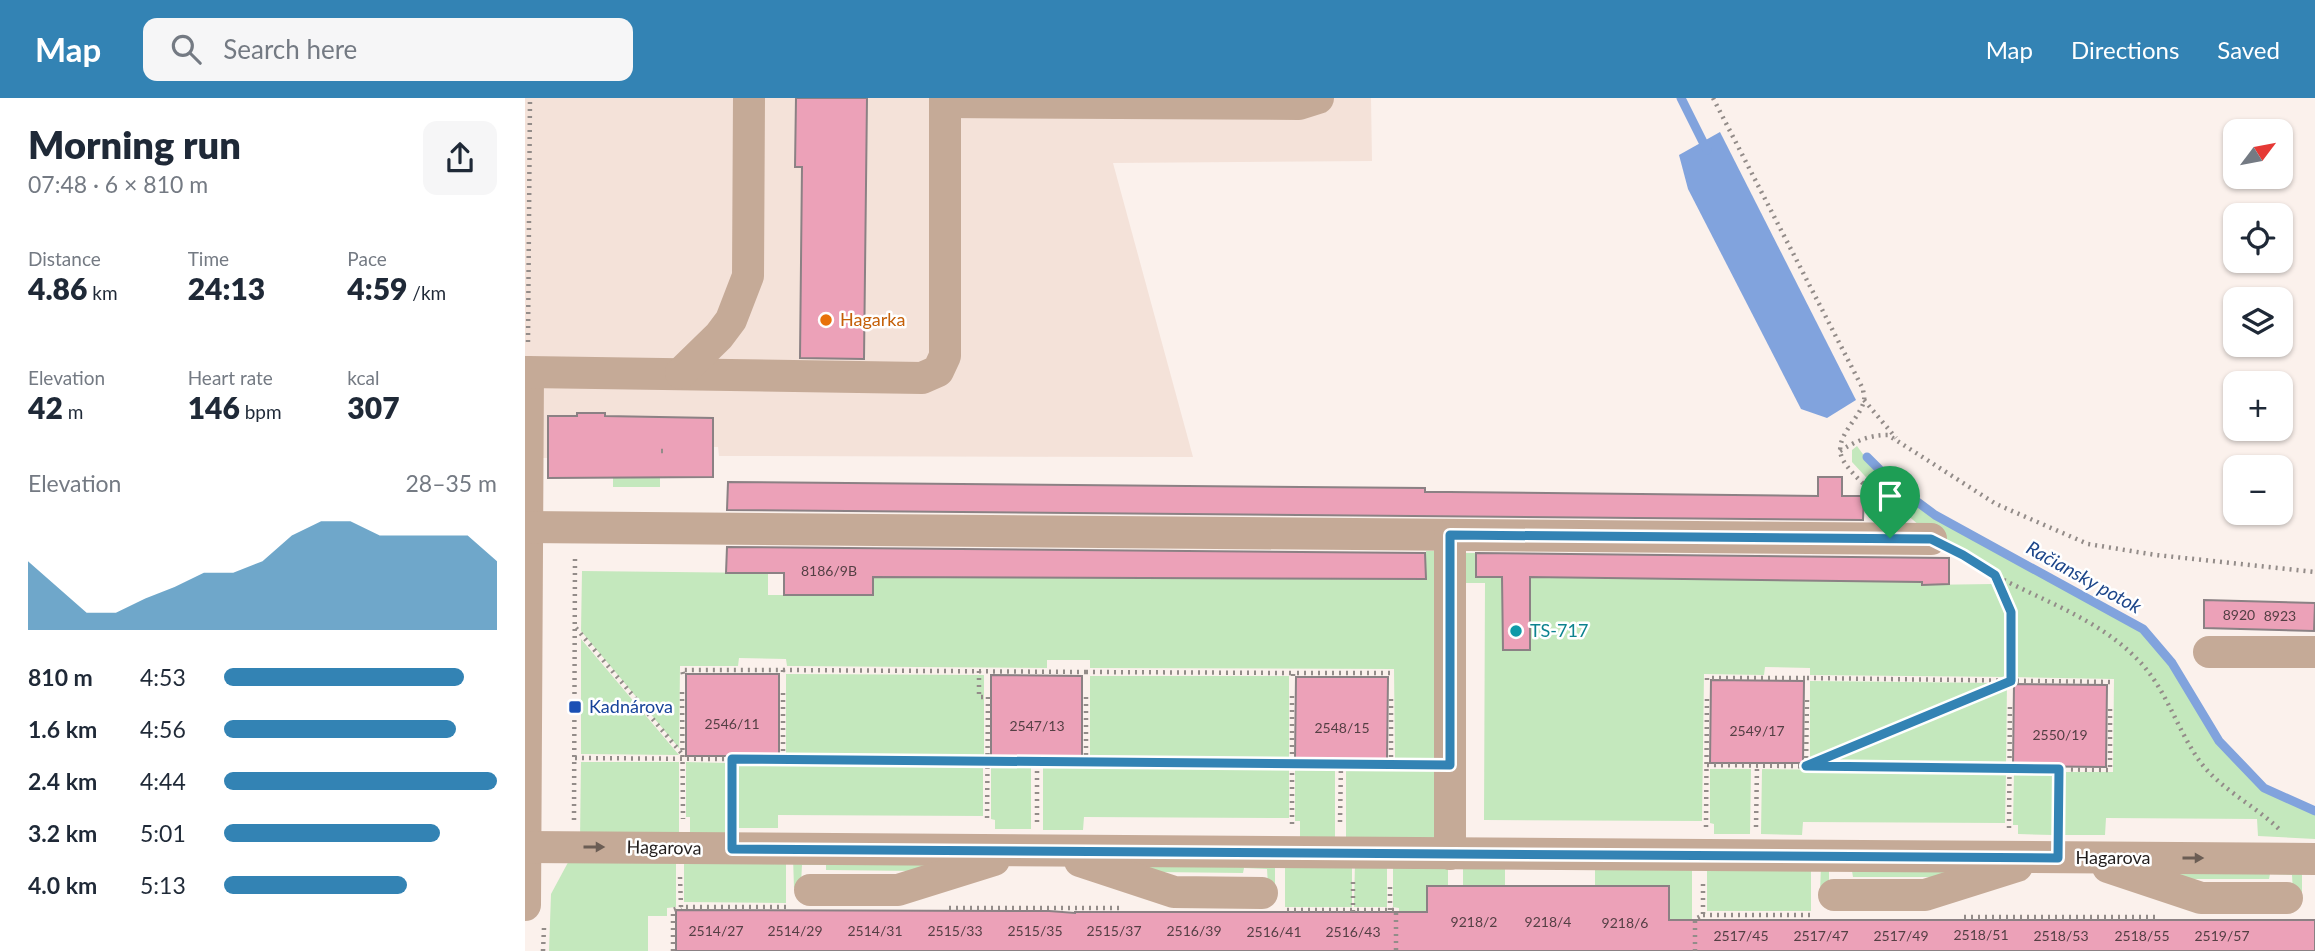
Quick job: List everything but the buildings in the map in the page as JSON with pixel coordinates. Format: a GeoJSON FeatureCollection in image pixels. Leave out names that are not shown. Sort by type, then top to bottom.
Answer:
{"type":"FeatureCollection","features":[{"type":"Feature","properties":{"kind":"street"},"geometry":{"type":"LineString","coordinates":[[681,373],[719,336],[731,320],[748,276],[749,98]]}},
{"type":"Feature","properties":{"kind":"street"},"geometry":{"type":"LineString","coordinates":[[525,905],[535,528],[528,458],[527,372],[922,378],[938,371],[945,356],[945,100],[1299,104],[1318,98]]}},
{"type":"Feature","properties":{"kind":"street"},"geometry":{"type":"LineString","coordinates":[[535,528],[1931,539]]}},
{"type":"Feature","properties":{"kind":"street"},"geometry":{"type":"LineString","coordinates":[[1450,535],[1450,854]]}},
{"type":"Feature","properties":{"kind":"street"},"geometry":{"type":"LineString","coordinates":[[2209,652],[2315,652]]}},
{"type":"Feature","properties":{"kind":"street","name":"Hagarova"},"geometry":{"type":"LineString","coordinates":[[525,847],[2315,859]]}},
{"type":"Feature","properties":{"kind":"street"},"geometry":{"type":"LineString","coordinates":[[800,899],[898,890],[1036,851],[1174,892],[1272,901]]}},
{"type":"Feature","properties":{"kind":"street"},"geometry":{"type":"LineString","coordinates":[[1825,905],[1925,895],[2061,858],[2201,898],[2287,898]]}},
{"type":"Feature","properties":{"kind":"path"},"geometry":{"type":"LineString","coordinates":[[527,372],[530,98]]}},
{"type":"Feature","properties":{"kind":"path"},"geometry":{"type":"LineString","coordinates":[[1713,98],[1863,388],[1864,400],[1845,435],[1840,451],[1843,460],[1887,509],[1890,538]]}},
{"type":"Feature","properties":{"kind":"path"},"geometry":{"type":"LineString","coordinates":[[1864,400],[1896,438],[1923,459],[1996,504],[2088,544],[2156,555],[2315,572]]}},
{"type":"Feature","properties":{"kind":"path"},"geometry":{"type":"LineString","coordinates":[[1840,451],[1859,439],[1874,435],[1896,438]]}},
{"type":"Feature","properties":{"kind":"path"},"geometry":{"type":"LineString","coordinates":[[535,528],[576,558],[574,826]]}},
{"type":"Feature","properties":{"kind":"path"},"geometry":{"type":"LineString","coordinates":[[1931,539],[2099,629],[2137,659],[2165,695],[2201,762],[2233,793],[2267,817],[2286,837]]}},
{"type":"Feature","properties":{"kind":"path"},"geometry":{"type":"LineString","coordinates":[[1995,575],[2011,612],[2009,682]]}},
{"type":"Feature","properties":{"kind":"path"},"geometry":{"type":"LineString","coordinates":[[576,628],[683,757]]}},
{"type":"Feature","properties":{"kind":"path"},"geometry":{"type":"LineString","coordinates":[[683,674],[683,670],[979,671],[1086,674],[1391,673],[1391,677]]}},
{"type":"Feature","properties":{"kind":"path"},"geometry":{"type":"LineString","coordinates":[[979,671],[979,697],[988,697],[987,851]]}},
{"type":"Feature","properties":{"kind":"path"},"geometry":{"type":"LineString","coordinates":[[1707,680],[2111,682],[2110,685]]}},
{"type":"Feature","properties":{"kind":"path"},"geometry":{"type":"LineString","coordinates":[[1806,766],[2009,682]]}},
{"type":"Feature","properties":{"kind":"path"},"geometry":{"type":"LineString","coordinates":[[681,907],[682,692]]}},
{"type":"Feature","properties":{"kind":"path"},"geometry":{"type":"LineString","coordinates":[[783,693],[783,760]]}},
{"type":"Feature","properties":{"kind":"path"},"geometry":{"type":"LineString","coordinates":[[1086,694],[1086,762]]}},
{"type":"Feature","properties":{"kind":"path"},"geometry":{"type":"LineString","coordinates":[[1292,695],[1292,853]]}},
{"type":"Feature","properties":{"kind":"path"},"geometry":{"type":"LineString","coordinates":[[1391,696],[1391,764]]}},
{"type":"Feature","properties":{"kind":"path"},"geometry":{"type":"LineString","coordinates":[[1706,855],[1707,699]]}},
{"type":"Feature","properties":{"kind":"path"},"geometry":{"type":"LineString","coordinates":[[1806,766],[1807,700]]}},
{"type":"Feature","properties":{"kind":"path"},"geometry":{"type":"LineString","coordinates":[[2009,857],[2010,702]]}},
{"type":"Feature","properties":{"kind":"path"},"geometry":{"type":"LineString","coordinates":[[1707,765],[2110,770],[2110,704]]}},
{"type":"Feature","properties":{"kind":"path"},"geometry":{"type":"LineString","coordinates":[[575,758],[1450,765]]}},
{"type":"Feature","properties":{"kind":"path"},"geometry":{"type":"LineString","coordinates":[[732,759],[732,849]]}},
{"type":"Feature","properties":{"kind":"path"},"geometry":{"type":"LineString","coordinates":[[1036,851],[1037,761]]}},
{"type":"Feature","properties":{"kind":"path"},"geometry":{"type":"LineString","coordinates":[[1340,853],[1341,764]]}},
{"type":"Feature","properties":{"kind":"path"},"geometry":{"type":"LineString","coordinates":[[1756,856],[1757,766]]}},
{"type":"Feature","properties":{"kind":"path"},"geometry":{"type":"LineString","coordinates":[[2059,769],[2061,858]]}},
{"type":"Feature","properties":{"kind":"path"},"geometry":{"type":"LineString","coordinates":[[673,951],[673,910],[681,907],[716,909],[800,899]]}},
{"type":"Feature","properties":{"kind":"path"},"geometry":{"type":"LineString","coordinates":[[1272,901],[1396,910],[1396,951]]}},
{"type":"Feature","properties":{"kind":"path"},"geometry":{"type":"LineString","coordinates":[[1703,915],[1741,917],[1825,905]]}},
{"type":"Feature","properties":{"kind":"path"},"geometry":{"type":"LineString","coordinates":[[942,908],[1125,908]]}},
{"type":"Feature","properties":{"kind":"path"},"geometry":{"type":"LineString","coordinates":[[1960,917],[2162,917]]}},
{"type":"Feature","properties":{"kind":"shaded area"},"geometry":{"type":"Polygon","coordinates":[[[525,98],[1371,98],[1372,161],[1113,163],[1193,457],[719,456],[718,447],[669,446],[525,458],[525,98]]]}},
{"type":"Feature","properties":{"kind":"green space"},"geometry":{"type":"Polygon","coordinates":[[[1857,446],[1894,487],[1933,516],[2141,631],[2171,665],[2218,742],[2263,791],[2315,814],[2315,839],[2258,836],[2257,819],[2106,818],[2105,835],[2064,835],[2065,772],[2113,772],[2114,679],[2013,677],[2014,612],[1993,567],[1920,526],[1876,488],[1852,462],[1852,450],[1857,446]]]}},
{"type":"Feature","properties":{"kind":"green space"},"geometry":{"type":"Polygon","coordinates":[[[660,476],[660,487],[613,487],[613,478],[660,476]]]}},
{"type":"Feature","properties":{"kind":"green space"},"geometry":{"type":"Polygon","coordinates":[[[1426,551],[1436,551],[1442,761],[1395,760],[1394,669],[1090,668],[1090,660],[1047,660],[1047,668],[787,666],[786,659],[739,658],[738,666],[680,666],[679,748],[581,631],[582,571],[768,573],[768,595],[872,595],[873,576],[1426,578],[1426,551]]]}},
{"type":"Feature","properties":{"kind":"green space"},"geometry":{"type":"Polygon","coordinates":[[[1465,553],[1476,553],[1477,577],[1993,584],[2005,602],[2008,614],[2009,677],[1810,675],[1810,668],[1765,667],[1764,675],[1704,674],[1702,821],[1484,820],[1485,583],[1458,583],[1465,553]],[[1530,612],[1502,613],[1503,650],[1530,612]]]}},
{"type":"Feature","properties":{"kind":"green space"},"geometry":{"type":"Polygon","coordinates":[[[581,639],[679,755],[581,754],[581,639]]]}},
{"type":"Feature","properties":{"kind":"green space"},"geometry":{"type":"Polygon","coordinates":[[[786,674],[984,675],[984,757],[786,756],[786,674]]]}},
{"type":"Feature","properties":{"kind":"green space"},"geometry":{"type":"Polygon","coordinates":[[[1090,676],[1289,676],[1289,759],[1090,758],[1090,676]]]}},
{"type":"Feature","properties":{"kind":"green space"},"geometry":{"type":"Polygon","coordinates":[[[1810,681],[1995,683],[1810,762],[1810,681]]]}},
{"type":"Feature","properties":{"kind":"green space"},"geometry":{"type":"Polygon","coordinates":[[[2005,683],[2006,766],[1818,764],[2005,683]]]}},
{"type":"Feature","properties":{"kind":"green space"},"geometry":{"type":"Polygon","coordinates":[[[581,762],[679,762],[679,840],[580,840],[581,762]]]}},
{"type":"Feature","properties":{"kind":"green space"},"geometry":{"type":"Polygon","coordinates":[[[686,762],[727,763],[727,841],[690,840],[690,817],[686,817],[686,762]]]}},
{"type":"Feature","properties":{"kind":"green space"},"geometry":{"type":"Polygon","coordinates":[[[738,763],[983,764],[983,816],[778,815],[778,828],[738,828],[738,763]]]}},
{"type":"Feature","properties":{"kind":"green space"},"geometry":{"type":"Polygon","coordinates":[[[991,765],[1031,765],[1031,829],[995,829],[995,820],[991,819],[991,765]]]}},
{"type":"Feature","properties":{"kind":"green space"},"geometry":{"type":"Polygon","coordinates":[[[1043,765],[1289,766],[1289,818],[1084,817],[1083,830],[1043,830],[1043,765]]]}},
{"type":"Feature","properties":{"kind":"green space"},"geometry":{"type":"Polygon","coordinates":[[[1295,766],[1335,767],[1335,845],[1300,840],[1300,821],[1295,821],[1295,766]]]}},
{"type":"Feature","properties":{"kind":"green space"},"geometry":{"type":"Polygon","coordinates":[[[1346,767],[1442,768],[1441,834],[1432,846],[1346,845],[1346,767]]]}},
{"type":"Feature","properties":{"kind":"green space"},"geometry":{"type":"Polygon","coordinates":[[[1710,769],[1751,769],[1750,834],[1714,834],[1714,824],[1710,823],[1710,769]]]}},
{"type":"Feature","properties":{"kind":"green space"},"geometry":{"type":"Polygon","coordinates":[[[1762,769],[2006,772],[2005,823],[1803,822],[1802,835],[1761,834],[1762,769]]]}},
{"type":"Feature","properties":{"kind":"green space"},"geometry":{"type":"Polygon","coordinates":[[[2014,772],[2054,772],[2053,835],[2018,834],[2018,825],[2013,825],[2014,772]]]}},
{"type":"Feature","properties":{"kind":"green space"},"geometry":{"type":"Polygon","coordinates":[[[572,855],[676,855],[676,907],[667,908],[667,916],[648,916],[648,951],[549,951],[551,894],[572,855]]]}},
{"type":"Feature","properties":{"kind":"green space"},"geometry":{"type":"Polygon","coordinates":[[[684,856],[786,857],[786,903],[684,902],[684,856]]]}},
{"type":"Feature","properties":{"kind":"green space"},"geometry":{"type":"Polygon","coordinates":[[[793,857],[950,864],[915,871],[826,870],[826,865],[802,865],[801,884],[794,888],[793,857]]]}},
{"type":"Feature","properties":{"kind":"green space"},"geometry":{"type":"Polygon","coordinates":[[[1275,862],[1275,891],[1268,886],[1267,869],[1244,868],[1243,873],[1156,872],[1121,864],[1275,862]]]}},
{"type":"Feature","properties":{"kind":"green space"},"geometry":{"type":"Polygon","coordinates":[[[1285,862],[1352,862],[1352,907],[1285,907],[1285,862]]]}},
{"type":"Feature","properties":{"kind":"green space"},"geometry":{"type":"Polygon","coordinates":[[[1355,862],[1387,862],[1387,907],[1354,907],[1355,862]]]}},
{"type":"Feature","properties":{"kind":"green space"},"geometry":{"type":"Polygon","coordinates":[[[1707,864],[1811,864],[1811,911],[1707,911],[1707,864]]]}},
{"type":"Feature","properties":{"kind":"green space"},"geometry":{"type":"Polygon","coordinates":[[[1821,864],[1971,868],[1937,877],[1853,877],[1852,871],[1829,871],[1829,889],[1820,894],[1821,864]]]}},
{"type":"Feature","properties":{"kind":"green space"},"geometry":{"type":"Polygon","coordinates":[[[2164,866],[2302,867],[2302,895],[2293,893],[2292,875],[2270,874],[2269,879],[2183,879],[2164,866]]]}},
{"type":"Feature","properties":{"kind":"green space"},"geometry":{"type":"Polygon","coordinates":[[[1393,867],[1448,868],[1448,886],[1427,886],[1427,951],[1399,951],[1399,908],[1393,907],[1393,867]]]}},
{"type":"Feature","properties":{"kind":"green space"},"geometry":{"type":"Polygon","coordinates":[[[1463,868],[1505,868],[1505,886],[1463,886],[1463,868]]]}},
{"type":"Feature","properties":{"kind":"green space"},"geometry":{"type":"Polygon","coordinates":[[[1595,869],[1692,870],[1692,951],[1669,951],[1669,886],[1595,886],[1595,869]]]}},
{"type":"Feature","properties":{"kind":"water"},"geometry":{"type":"Polygon","coordinates":[[[1720,132],[1856,400],[1827,418],[1801,409],[1688,189],[1679,155],[1720,132]]]}},
{"type":"Feature","properties":{"kind":"waterway","name":"Račiansky potok"},"geometry":{"type":"LineString","coordinates":[[1681,98],[1707,150]]}},
{"type":"Feature","properties":{"kind":"waterway","name":"Račiansky potok"},"geometry":{"type":"LineString","coordinates":[[1867,457],[1896,486],[1935,515],[2143,629],[2172,663],[2219,741],[2264,788],[2315,811]]}},
{"type":"Feature","properties":{"kind":"place","name":"Hagarka"},"geometry":{"type":"Point","coordinates":[826,320]}},
{"type":"Feature","properties":{"kind":"place","name":"TS-717"},"geometry":{"type":"Point","coordinates":[1516,631]}},
{"type":"Feature","properties":{"kind":"place","name":"Kadnárova"},"geometry":{"type":"Point","coordinates":[575,707]}},
{"type":"Feature","properties":{"kind":"route"},"geometry":{"type":"LineString","coordinates":[[1450,535],[1890,538],[1931,539],[1995,575],[2011,612],[2011,681],[1806,766],[2059,769],[2058,858],[732,849],[732,759],[1450,765],[1450,535]]}}]}
